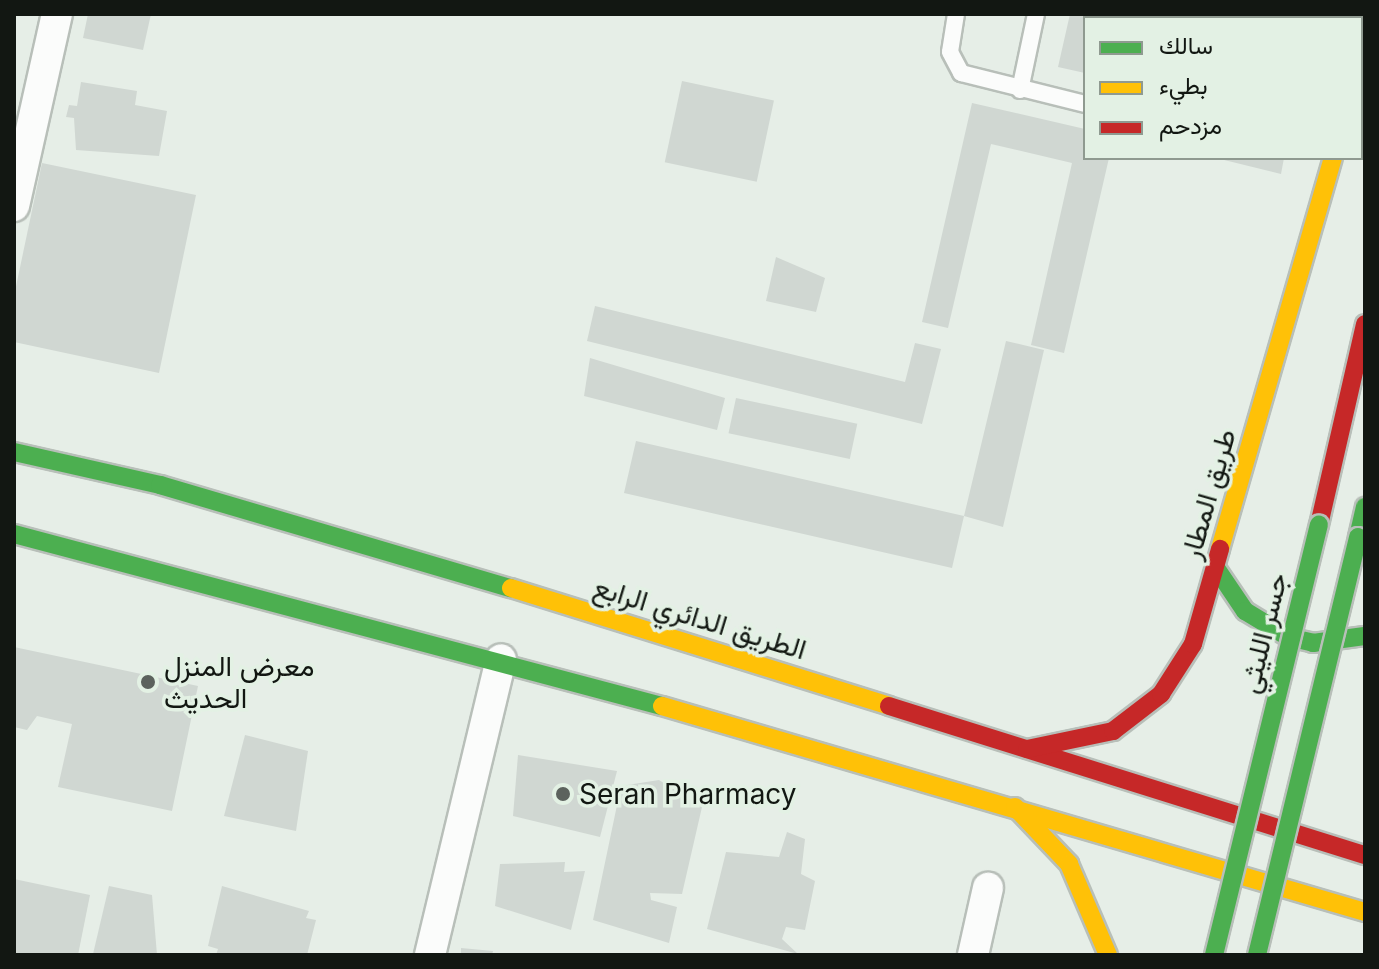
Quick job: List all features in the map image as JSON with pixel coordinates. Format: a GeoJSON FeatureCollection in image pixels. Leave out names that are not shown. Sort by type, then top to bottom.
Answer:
{"type":"FeatureCollection","features":[{"type":"Feature","properties":{"kind":"main road","name":"طريق المطار"},"geometry":{"type":"LineString","coordinates":[[1027,749],[1113,731],[1161,694],[1193,644],[1332,160]]}},
{"type":"Feature","properties":{"kind":"main road","name":"جسر الليثي"},"geometry":{"type":"LineString","coordinates":[[1214,955],[1365,324]]}},
{"type":"Feature","properties":{"kind":"main road","name":"الطريق الدائري الرابع"},"geometry":{"type":"LineString","coordinates":[[14,452],[160,485],[487,581],[1365,855]]}},
{"type":"Feature","properties":{"kind":"main road"},"geometry":{"type":"LineString","coordinates":[[1257,955],[1365,507]]}},
{"type":"Feature","properties":{"kind":"main road"},"geometry":{"type":"LineString","coordinates":[[14,534],[501,659],[1015,807],[1365,912]]}},
{"type":"Feature","properties":{"kind":"main road"},"geometry":{"type":"LineString","coordinates":[[1216,568],[1245,611],[1288,637],[1313,643],[1365,636]]}},
{"type":"Feature","properties":{"kind":"main road"},"geometry":{"type":"LineString","coordinates":[[1015,807],[1069,864],[1108,955]]}},
{"type":"Feature","properties":{"kind":"street"},"geometry":{"type":"LineString","coordinates":[[14,206],[57,14]]}},
{"type":"Feature","properties":{"kind":"street"},"geometry":{"type":"LineString","coordinates":[[430,955],[501,659]]}},
{"type":"Feature","properties":{"kind":"street"},"geometry":{"type":"LineString","coordinates":[[973,955],[988,888]]}},
{"type":"Feature","properties":{"kind":"lane"},"geometry":{"type":"LineString","coordinates":[[956,14],[950,52],[961,73],[1083,104]]}},
{"type":"Feature","properties":{"kind":"lane"},"geometry":{"type":"LineString","coordinates":[[1020,90],[1036,14]]}},
{"type":"Feature","properties":{"kind":"building"},"geometry":{"type":"Polygon","coordinates":[[[88,14],[151,14],[143,50],[83,38],[88,14]]]}},
{"type":"Feature","properties":{"kind":"building"},"geometry":{"type":"Polygon","coordinates":[[[1070,14],[1296,14],[1083,16],[1083,73],[1058,67],[1070,14]]]}},
{"type":"Feature","properties":{"kind":"building"},"geometry":{"type":"Polygon","coordinates":[[[682,81],[774,101],[757,182],[665,162],[682,81]]]}},
{"type":"Feature","properties":{"kind":"building"},"geometry":{"type":"Polygon","coordinates":[[[81,82],[137,91],[135,105],[167,111],[159,156],[76,150],[74,118],[66,117],[69,105],[77,106],[81,82]]]}},
{"type":"Feature","properties":{"kind":"building"},"geometry":{"type":"Polygon","coordinates":[[[972,103],[1083,129],[1083,160],[1109,160],[1064,353],[1031,345],[1072,163],[991,144],[948,328],[922,322],[972,103]]]}},
{"type":"Feature","properties":{"kind":"building"},"geometry":{"type":"Polygon","coordinates":[[[1224,160],[1284,160],[1281,174],[1224,160]]]}},
{"type":"Feature","properties":{"kind":"building"},"geometry":{"type":"Polygon","coordinates":[[[42,163],[196,195],[159,373],[14,342],[14,296],[42,163]]]}},
{"type":"Feature","properties":{"kind":"building"},"geometry":{"type":"Polygon","coordinates":[[[776,257],[825,278],[816,312],[766,301],[776,257]]]}},
{"type":"Feature","properties":{"kind":"building"},"geometry":{"type":"Polygon","coordinates":[[[595,306],[905,382],[915,343],[941,349],[922,424],[587,341],[595,306]]]}},
{"type":"Feature","properties":{"kind":"building"},"geometry":{"type":"Polygon","coordinates":[[[1006,341],[1044,350],[1003,527],[964,516],[1006,341]]]}},
{"type":"Feature","properties":{"kind":"building"},"geometry":{"type":"Polygon","coordinates":[[[590,358],[725,398],[717,430],[584,396],[590,358]]]}},
{"type":"Feature","properties":{"kind":"building"},"geometry":{"type":"Polygon","coordinates":[[[736,398],[857,424],[850,459],[729,433],[736,398]]]}},
{"type":"Feature","properties":{"kind":"building"},"geometry":{"type":"Polygon","coordinates":[[[636,441],[964,516],[952,568],[624,493],[636,441]]]}},
{"type":"Feature","properties":{"kind":"building"},"geometry":{"type":"Polygon","coordinates":[[[14,647],[198,686],[172,811],[58,787],[72,724],[37,716],[27,730],[14,727],[14,647]]]}},
{"type":"Feature","properties":{"kind":"building"},"geometry":{"type":"Polygon","coordinates":[[[245,735],[308,751],[296,831],[224,816],[245,735]]]}},
{"type":"Feature","properties":{"kind":"building","name":"Seran Pharmacy"},"geometry":{"type":"Polygon","coordinates":[[[518,755],[617,771],[600,837],[513,816],[518,755]]]}},
{"type":"Feature","properties":{"kind":"building"},"geometry":{"type":"Polygon","coordinates":[[[659,780],[702,807],[682,894],[650,893],[651,900],[677,907],[669,943],[593,920],[621,786],[659,780]]]}},
{"type":"Feature","properties":{"kind":"building"},"geometry":{"type":"Polygon","coordinates":[[[787,832],[805,839],[801,874],[815,881],[805,930],[786,927],[782,939],[798,954],[707,929],[726,852],[779,857],[787,832]]]}},
{"type":"Feature","properties":{"kind":"building"},"geometry":{"type":"Polygon","coordinates":[[[565,862],[564,872],[585,871],[571,930],[495,906],[500,864],[565,862]]]}},
{"type":"Feature","properties":{"kind":"building"},"geometry":{"type":"Polygon","coordinates":[[[14,879],[90,895],[78,955],[14,955],[14,879]]]}},
{"type":"Feature","properties":{"kind":"building"},"geometry":{"type":"Polygon","coordinates":[[[109,886],[152,895],[157,955],[93,954],[109,886]]]}},
{"type":"Feature","properties":{"kind":"building"},"geometry":{"type":"Polygon","coordinates":[[[222,886],[309,911],[306,918],[316,920],[307,955],[216,955],[218,949],[208,946],[222,886]]]}},
{"type":"Feature","properties":{"kind":"building"},"geometry":{"type":"Polygon","coordinates":[[[461,948],[493,951],[492,955],[461,955],[461,948]]]}},
{"type":"Feature","properties":{"kind":"traffic: fast"},"geometry":{"type":"LineString","coordinates":[[14,452],[160,485],[511,588]]}},
{"type":"Feature","properties":{"kind":"traffic: fast"},"geometry":{"type":"LineString","coordinates":[[1358,537],[1365,507]]}},
{"type":"Feature","properties":{"kind":"traffic: fast"},"geometry":{"type":"LineString","coordinates":[[1214,955],[1319,525]]}},
{"type":"Feature","properties":{"kind":"traffic: fast"},"geometry":{"type":"LineString","coordinates":[[14,534],[662,706]]}},
{"type":"Feature","properties":{"kind":"traffic: fast"},"geometry":{"type":"LineString","coordinates":[[1257,955],[1358,537]]}},
{"type":"Feature","properties":{"kind":"traffic: fast"},"geometry":{"type":"LineString","coordinates":[[1216,568],[1245,611],[1288,637],[1313,643],[1365,636]]}},
{"type":"Feature","properties":{"kind":"traffic: slow"},"geometry":{"type":"LineString","coordinates":[[1363,50],[1365,43]]}},
{"type":"Feature","properties":{"kind":"traffic: slow"},"geometry":{"type":"LineString","coordinates":[[1220,549],[1332,160]]}},
{"type":"Feature","properties":{"kind":"traffic: slow"},"geometry":{"type":"LineString","coordinates":[[511,588],[889,706]]}},
{"type":"Feature","properties":{"kind":"traffic: slow"},"geometry":{"type":"LineString","coordinates":[[662,706],[1365,912]]}},
{"type":"Feature","properties":{"kind":"traffic: slow"},"geometry":{"type":"LineString","coordinates":[[1015,807],[1069,864],[1108,955]]}},
{"type":"Feature","properties":{"kind":"traffic: jam"},"geometry":{"type":"LineString","coordinates":[[1319,525],[1365,324]]}},
{"type":"Feature","properties":{"kind":"traffic: jam"},"geometry":{"type":"LineString","coordinates":[[1027,749],[1113,731],[1161,694],[1193,644],[1220,549]]}},
{"type":"Feature","properties":{"kind":"traffic: jam"},"geometry":{"type":"LineString","coordinates":[[889,706],[1365,855]]}},
{"type":"Feature","properties":{"kind":"place","name":"معرض المنزل الحديث"},"geometry":{"type":"Point","coordinates":[148,682]}},
{"type":"Feature","properties":{"kind":"place","name":"Seran Pharmacy"},"geometry":{"type":"Point","coordinates":[563,794]}}]}
